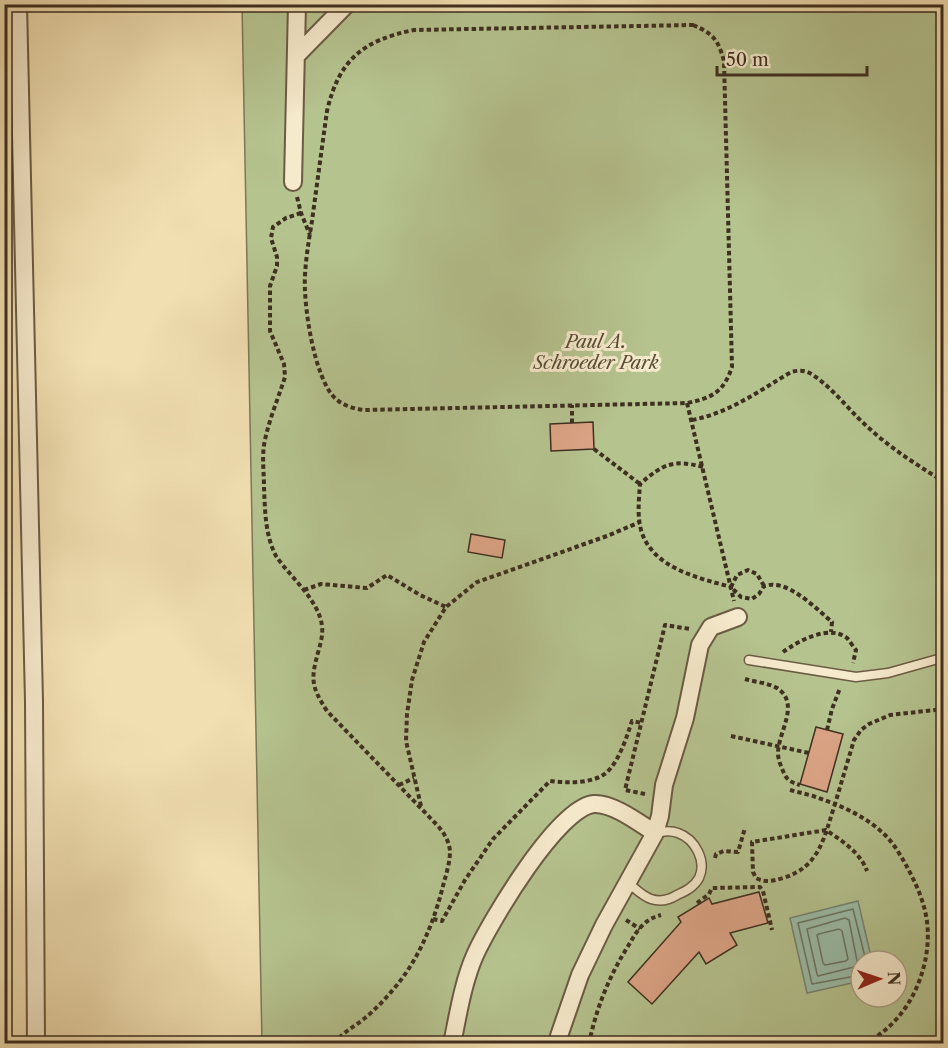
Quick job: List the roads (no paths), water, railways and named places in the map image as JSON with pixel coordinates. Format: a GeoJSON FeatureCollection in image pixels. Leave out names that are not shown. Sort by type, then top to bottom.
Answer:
{"type":"FeatureCollection","features":[{"type":"Feature","properties":{"kind":"street"},"geometry":{"type":"LineString","coordinates":[[18,4],[34,701],[36,1044]]}},
{"type":"Feature","properties":{"kind":"street"},"geometry":{"type":"LineString","coordinates":[[293,182],[297,4]]}},
{"type":"Feature","properties":{"kind":"street"},"geometry":{"type":"LineString","coordinates":[[296,56],[347,4]]}},
{"type":"Feature","properties":{"kind":"street"},"geometry":{"type":"LineString","coordinates":[[558,1044],[580,975],[655,833],[660,816],[664,784],[685,718],[700,645],[711,627],[738,617]]}},
{"type":"Feature","properties":{"kind":"street"},"geometry":{"type":"LineString","coordinates":[[452,1044],[459,1008],[474,958],[487,932],[531,862],[563,823],[579,809],[592,804],[604,804],[629,816],[655,833]]}},
{"type":"Feature","properties":{"kind":"lane"},"geometry":{"type":"LineString","coordinates":[[749,660],[856,677],[888,673],[938,659]]}},
{"type":"Feature","properties":{"kind":"lane"},"geometry":{"type":"LineString","coordinates":[[628,883],[650,898],[661,901],[689,889],[698,879],[701,859],[697,848],[689,839],[678,833],[667,831],[655,833]]}},
{"type":"Feature","properties":{"kind":"water"},"geometry":{"type":"Polygon","coordinates":[[[858,901],[869,949],[849,949],[849,984],[807,993],[790,918],[858,901]]]}},
{"type":"Feature","properties":{"kind":"park label","name":"Paul A. Schroeder Park"},"geometry":{"type":"Point","coordinates":[596,352]}}]}
